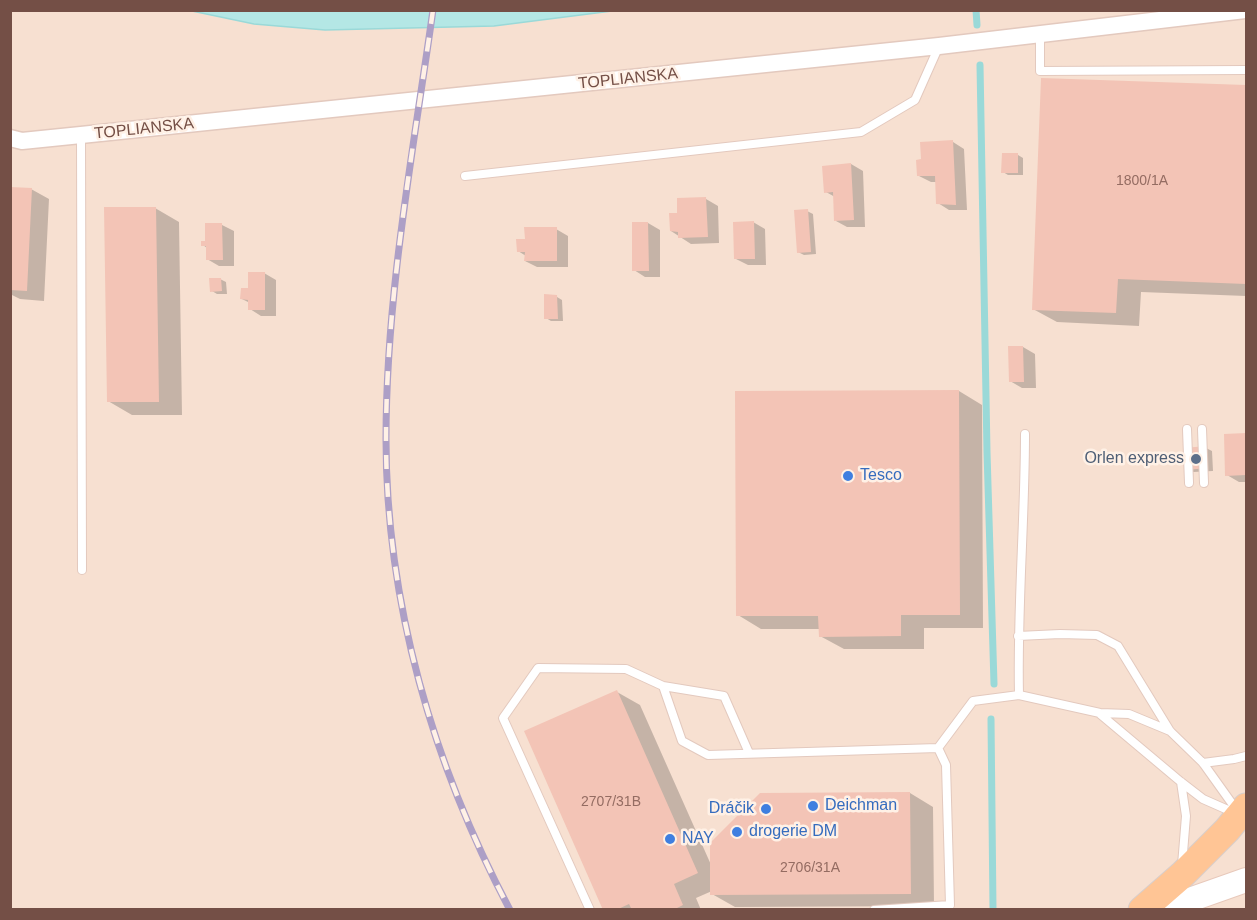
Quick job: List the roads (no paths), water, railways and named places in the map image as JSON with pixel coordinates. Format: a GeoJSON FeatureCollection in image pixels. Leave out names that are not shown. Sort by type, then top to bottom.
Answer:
{"type":"FeatureCollection","features":[{"type":"Feature","properties":{"kind":"main road"},"geometry":{"type":"LineString","coordinates":[[1142,909],[1245,816]]}},
{"type":"Feature","properties":{"kind":"street","name":"TOPLIANSKA"},"geometry":{"type":"LineString","coordinates":[[10,138],[22,141],[81,135],[939,46],[1245,10]]}},
{"type":"Feature","properties":{"kind":"street"},"geometry":{"type":"LineString","coordinates":[[1161,909],[1246,880]]}},
{"type":"Feature","properties":{"kind":"lane"},"geometry":{"type":"LineString","coordinates":[[1040,34],[1040,71],[1246,70]]}},
{"type":"Feature","properties":{"kind":"lane"},"geometry":{"type":"LineString","coordinates":[[465,176],[861,132],[915,100],[939,46]]}},
{"type":"Feature","properties":{"kind":"lane"},"geometry":{"type":"LineString","coordinates":[[81,135],[82,570]]}},
{"type":"Feature","properties":{"kind":"lane"},"geometry":{"type":"LineString","coordinates":[[1187,429],[1190,483]]}},
{"type":"Feature","properties":{"kind":"lane"},"geometry":{"type":"LineString","coordinates":[[1202,429],[1204,483]]}},
{"type":"Feature","properties":{"kind":"lane"},"geometry":{"type":"LineString","coordinates":[[1019,695],[1018,636],[1025,434]]}},
{"type":"Feature","properties":{"kind":"lane"},"geometry":{"type":"LineString","coordinates":[[1018,636],[1097,635],[1118,646],[1170,731],[1203,763],[1245,816]]}},
{"type":"Feature","properties":{"kind":"lane"},"geometry":{"type":"LineString","coordinates":[[590,909],[503,718],[538,668],[626,669],[663,686],[724,696],[750,753]]}},
{"type":"Feature","properties":{"kind":"lane"},"geometry":{"type":"LineString","coordinates":[[663,686],[682,741],[708,755],[938,748]]}},
{"type":"Feature","properties":{"kind":"lane"},"geometry":{"type":"LineString","coordinates":[[938,748],[973,701],[1019,695],[1100,713],[1129,714],[1170,731]]}},
{"type":"Feature","properties":{"kind":"lane"},"geometry":{"type":"LineString","coordinates":[[1100,713],[1203,799],[1245,816]]}},
{"type":"Feature","properties":{"kind":"lane"},"geometry":{"type":"LineString","coordinates":[[874,909],[950,905],[946,765],[938,748]]}},
{"type":"Feature","properties":{"kind":"lane"},"geometry":{"type":"LineString","coordinates":[[1203,763],[1246,756]]}},
{"type":"Feature","properties":{"kind":"lane"},"geometry":{"type":"LineString","coordinates":[[1180,782],[1186,816],[1182,875]]}},
{"type":"Feature","properties":{"kind":"water"},"geometry":{"type":"Polygon","coordinates":[[[192,11],[612,11],[494,26],[325,30],[254,24],[192,11]]]}},
{"type":"Feature","properties":{"kind":"waterway"},"geometry":{"type":"LineString","coordinates":[[976,10],[977,25]]}},
{"type":"Feature","properties":{"kind":"waterway"},"geometry":{"type":"LineString","coordinates":[[980,65],[994,684]]}},
{"type":"Feature","properties":{"kind":"waterway"},"geometry":{"type":"LineString","coordinates":[[991,719],[993,910]]}},
{"type":"Feature","properties":{"kind":"railway"},"geometry":{"type":"LineString","coordinates":[[433,10],[402,224],[391,331],[386,439],[388,500],[405,622],[419,682],[458,798],[510,910]]}},
{"type":"Feature","properties":{"kind":"place","name":"Orlen express"},"geometry":{"type":"Point","coordinates":[1196,459]}},
{"type":"Feature","properties":{"kind":"place","name":"Tesco"},"geometry":{"type":"Point","coordinates":[848,476]}},
{"type":"Feature","properties":{"kind":"place","name":"Deichman"},"geometry":{"type":"Point","coordinates":[813,806]}},
{"type":"Feature","properties":{"kind":"place","name":"Dráčik"},"geometry":{"type":"Point","coordinates":[766,809]}},
{"type":"Feature","properties":{"kind":"place","name":"drogerie DM"},"geometry":{"type":"Point","coordinates":[737,832]}},
{"type":"Feature","properties":{"kind":"place","name":"NAY"},"geometry":{"type":"Point","coordinates":[670,839]}}]}
